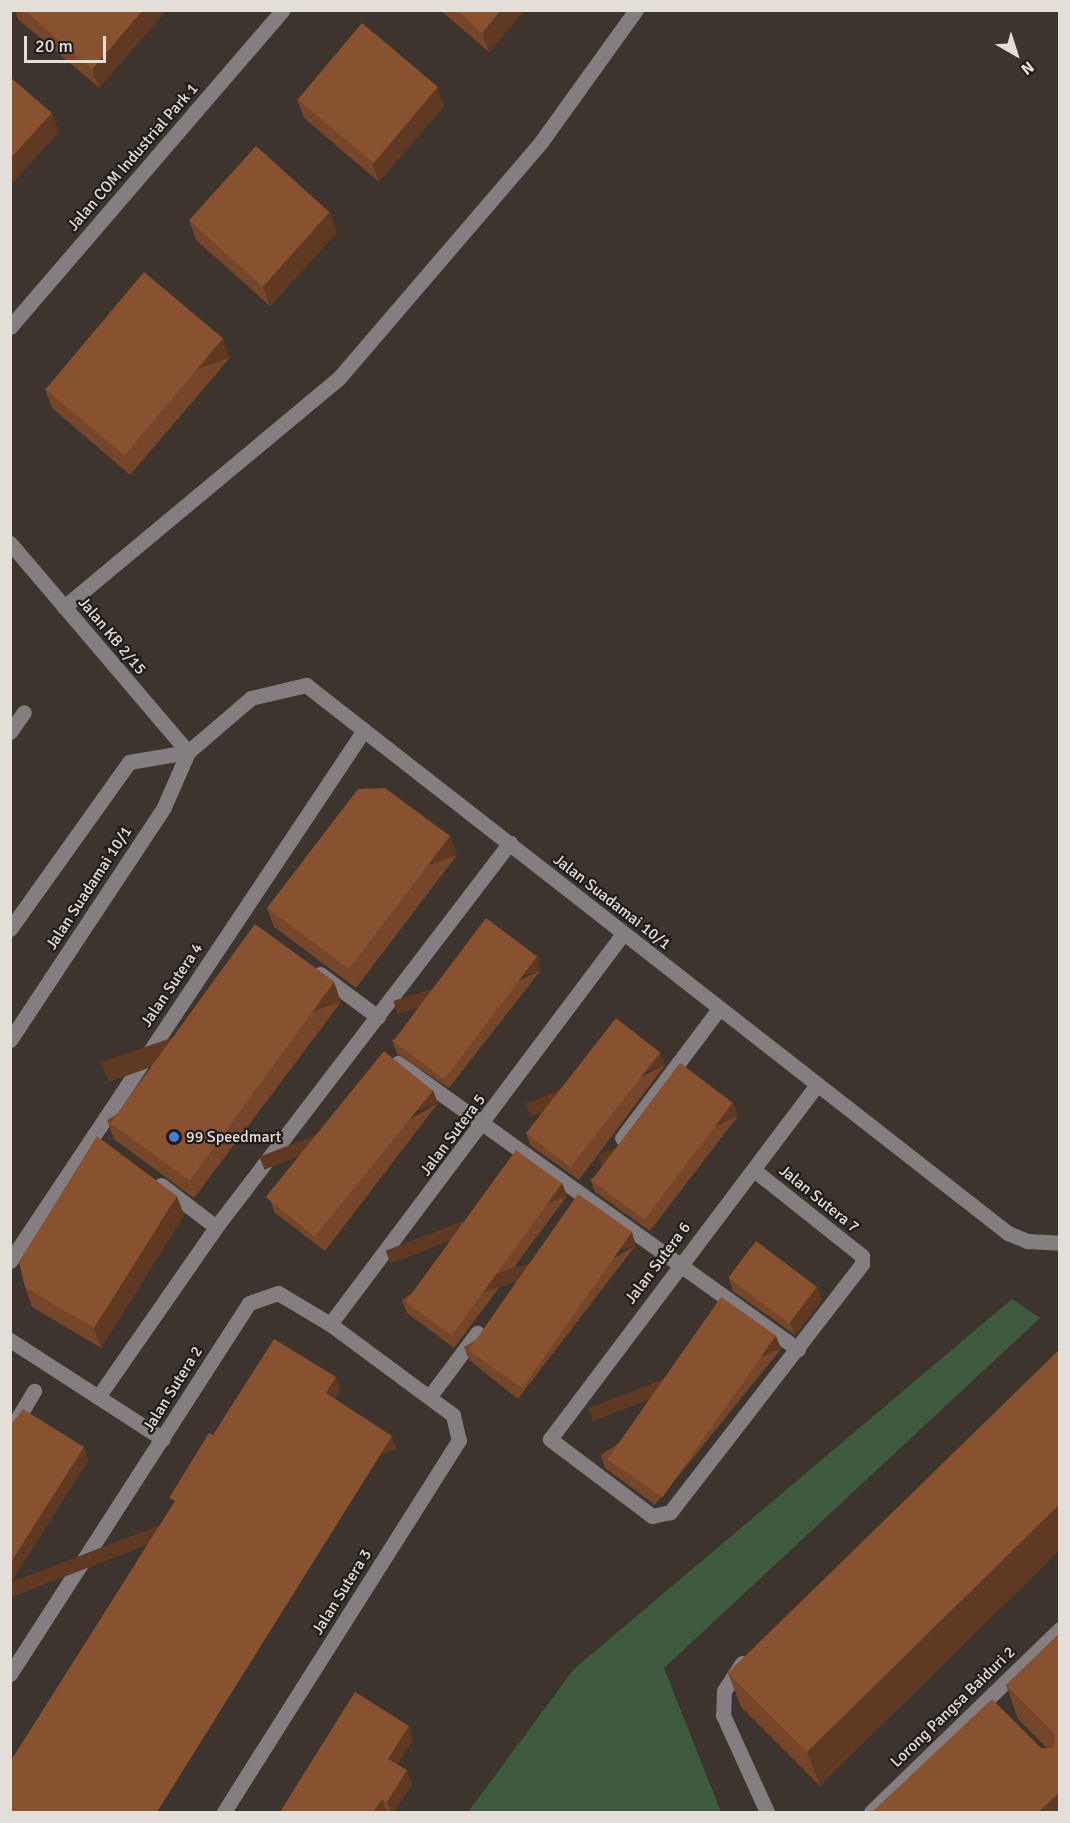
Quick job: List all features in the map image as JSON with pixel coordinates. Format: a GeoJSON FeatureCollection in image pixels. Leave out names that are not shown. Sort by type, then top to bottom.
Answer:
{"type":"FeatureCollection","features":[{"type":"Feature","properties":{"kind":"street","name":"Jalan COM Industrial Park 1"},"geometry":{"type":"LineString","coordinates":[[10,327],[283,10]]}},
{"type":"Feature","properties":{"kind":"street"},"geometry":{"type":"LineString","coordinates":[[64,607],[338,379],[541,142],[636,10]]}},
{"type":"Feature","properties":{"kind":"street","name":"Jalan KB 2/15"},"geometry":{"type":"LineString","coordinates":[[10,543],[188,752]]}},
{"type":"Feature","properties":{"kind":"street","name":"Jalan Suadamai 10/1"},"geometry":{"type":"LineString","coordinates":[[10,1040],[164,807],[188,752],[250,698],[279,688],[306,685],[1008,1233],[1027,1241],[1059,1243]]}},
{"type":"Feature","properties":{"kind":"street"},"geometry":{"type":"LineString","coordinates":[[10,732],[24,712]]}},
{"type":"Feature","properties":{"kind":"street","name":"Jalan Sutera 4"},"geometry":{"type":"LineString","coordinates":[[10,1261],[364,730]]}},
{"type":"Feature","properties":{"kind":"street"},"geometry":{"type":"LineString","coordinates":[[10,929],[129,762],[188,752]]}},
{"type":"Feature","properties":{"kind":"street"},"geometry":{"type":"LineString","coordinates":[[98,1397],[216,1227],[510,843]]}},
{"type":"Feature","properties":{"kind":"street"},"geometry":{"type":"LineString","coordinates":[[241,915],[259,929]]}},
{"type":"Feature","properties":{"kind":"street","name":"Jalan Sutera 5"},"geometry":{"type":"LineString","coordinates":[[330,1324],[483,1126],[623,934]]}},
{"type":"Feature","properties":{"kind":"street"},"geometry":{"type":"LineString","coordinates":[[305,963],[378,1017]]}},
{"type":"Feature","properties":{"kind":"street"},"geometry":{"type":"LineString","coordinates":[[608,1156],[719,1009]]}},
{"type":"Feature","properties":{"kind":"street"},"geometry":{"type":"LineString","coordinates":[[398,1063],[483,1126],[681,1262],[798,1348]]}},
{"type":"Feature","properties":{"kind":"street","name":"Jalan Sutera 6"},"geometry":{"type":"LineString","coordinates":[[798,1348],[662,1516],[652,1515],[550,1439],[681,1262],[754,1170],[817,1085]]}},
{"type":"Feature","properties":{"kind":"street"},"geometry":{"type":"LineString","coordinates":[[93,1135],[112,1149]]}},
{"type":"Feature","properties":{"kind":"street","name":"Jalan Sutera 7"},"geometry":{"type":"LineString","coordinates":[[754,1170],[862,1256],[859,1271],[798,1348]]}},
{"type":"Feature","properties":{"kind":"street"},"geometry":{"type":"LineString","coordinates":[[567,1211],[594,1174]]}},
{"type":"Feature","properties":{"kind":"street"},"geometry":{"type":"LineString","coordinates":[[150,1177],[216,1227]]}},
{"type":"Feature","properties":{"kind":"street","name":"Jalan Sutera 2"},"geometry":{"type":"LineString","coordinates":[[10,1674],[249,1303],[278,1293],[330,1324],[430,1396]]}},
{"type":"Feature","properties":{"kind":"street"},"geometry":{"type":"LineString","coordinates":[[430,1396],[485,1322]]}},
{"type":"Feature","properties":{"kind":"street"},"geometry":{"type":"LineString","coordinates":[[10,1340],[163,1439]]}},
{"type":"Feature","properties":{"kind":"street"},"geometry":{"type":"LineString","coordinates":[[10,1431],[34,1391]]}},
{"type":"Feature","properties":{"kind":"street","name":"Jalan Sutera 3"},"geometry":{"type":"LineString","coordinates":[[224,1812],[459,1440],[453,1415],[430,1396]]}},
{"type":"Feature","properties":{"kind":"street","name":"Lorong Pangsa Baiduri 2"},"geometry":{"type":"LineString","coordinates":[[871,1812],[1059,1629]]}},
{"type":"Feature","properties":{"kind":"street"},"geometry":{"type":"LineString","coordinates":[[758,1647],[733,1672],[724,1691],[723,1715],[767,1812]]}},
{"type":"Feature","properties":{"kind":"street"},"geometry":{"type":"LineString","coordinates":[[985,1700],[1001,1717]]}},
{"type":"Feature","properties":{"kind":"green space"},"geometry":{"type":"Polygon","coordinates":[[[1012,1299],[1040,1318],[664,1668],[721,1812],[468,1812],[574,1669],[1012,1299]]]}},
{"type":"Feature","properties":{"kind":"building"},"geometry":{"type":"Polygon","coordinates":[[[24,10],[143,10],[92,69],[24,10]]]}},
{"type":"Feature","properties":{"kind":"building"},"geometry":{"type":"Polygon","coordinates":[[[456,10],[501,10],[482,33],[456,10]]]}},
{"type":"Feature","properties":{"kind":"building"},"geometry":{"type":"Polygon","coordinates":[[[362,23],[438,87],[374,163],[298,100],[362,23]]]}},
{"type":"Feature","properties":{"kind":"building"},"geometry":{"type":"Polygon","coordinates":[[[10,77],[52,113],[10,159],[10,77]]]}},
{"type":"Feature","properties":{"kind":"building"},"geometry":{"type":"Polygon","coordinates":[[[256,146],[330,212],[263,287],[189,220],[256,146]]]}},
{"type":"Feature","properties":{"kind":"building"},"geometry":{"type":"Polygon","coordinates":[[[144,272],[223,338],[125,455],[46,389],[144,272]]]}},
{"type":"Feature","properties":{"kind":"building"},"geometry":{"type":"Polygon","coordinates":[[[385,788],[450,836],[349,969],[267,908],[358,789],[385,788]]]}},
{"type":"Feature","properties":{"kind":"building"},"geometry":{"type":"Polygon","coordinates":[[[486,918],[537,957],[444,1080],[393,1041],[486,918]]]}},
{"type":"Feature","properties":{"kind":"building"},"geometry":{"type":"Polygon","coordinates":[[[255,924],[334,982],[190,1181],[110,1123],[255,924]]]}},
{"type":"Feature","properties":{"kind":"building"},"geometry":{"type":"Polygon","coordinates":[[[616,1018],[660,1052],[570,1168],[526,1133],[616,1018]]]}},
{"type":"Feature","properties":{"kind":"building"},"geometry":{"type":"Polygon","coordinates":[[[384,1051],[433,1091],[315,1237],[266,1197],[384,1051]]]}},
{"type":"Feature","properties":{"kind":"building"},"geometry":{"type":"Polygon","coordinates":[[[680,1063],[733,1103],[644,1220],[592,1180],[680,1063]]]}},
{"type":"Feature","properties":{"kind":"building"},"geometry":{"type":"Polygon","coordinates":[[[97,1136],[177,1196],[94,1328],[25,1287],[19,1262],[97,1136]]]}},
{"type":"Feature","properties":{"kind":"building"},"geometry":{"type":"Polygon","coordinates":[[[516,1150],[562,1184],[452,1336],[405,1302],[516,1150]]]}},
{"type":"Feature","properties":{"kind":"building"},"geometry":{"type":"Polygon","coordinates":[[[578,1194],[632,1232],[523,1388],[468,1350],[578,1194]]]}},
{"type":"Feature","properties":{"kind":"building"},"geometry":{"type":"Polygon","coordinates":[[[756,1241],[817,1287],[789,1323],[728,1278],[756,1241]]]}},
{"type":"Feature","properties":{"kind":"building"},"geometry":{"type":"Polygon","coordinates":[[[721,1297],[776,1335],[662,1498],[607,1459],[721,1297]]]}},
{"type":"Feature","properties":{"kind":"building"},"geometry":{"type":"Polygon","coordinates":[[[274,1339],[336,1377],[326,1393],[392,1436],[157,1812],[10,1812],[10,1762],[175,1501],[169,1498],[209,1433],[213,1435],[274,1339]]]}},
{"type":"Feature","properties":{"kind":"building"},"geometry":{"type":"Polygon","coordinates":[[[1059,1350],[1059,1505],[807,1752],[728,1673],[1059,1350]]]}},
{"type":"Feature","properties":{"kind":"building"},"geometry":{"type":"Polygon","coordinates":[[[23,1409],[84,1447],[10,1564],[10,1426],[23,1409]]]}},
{"type":"Feature","properties":{"kind":"building"},"geometry":{"type":"Polygon","coordinates":[[[1059,1634],[1059,1793],[1039,1812],[872,1812],[992,1699],[1041,1748],[1054,1748],[1055,1734],[1006,1685],[1059,1634]]]}},
{"type":"Feature","properties":{"kind":"building"},"geometry":{"type":"Polygon","coordinates":[[[355,1692],[409,1726],[388,1759],[407,1770],[387,1802],[382,1799],[373,1812],[280,1812],[355,1692]]]}},
{"type":"Feature","properties":{"kind":"place","name":"99 Speedmart"},"geometry":{"type":"Point","coordinates":[174,1137]}}]}
